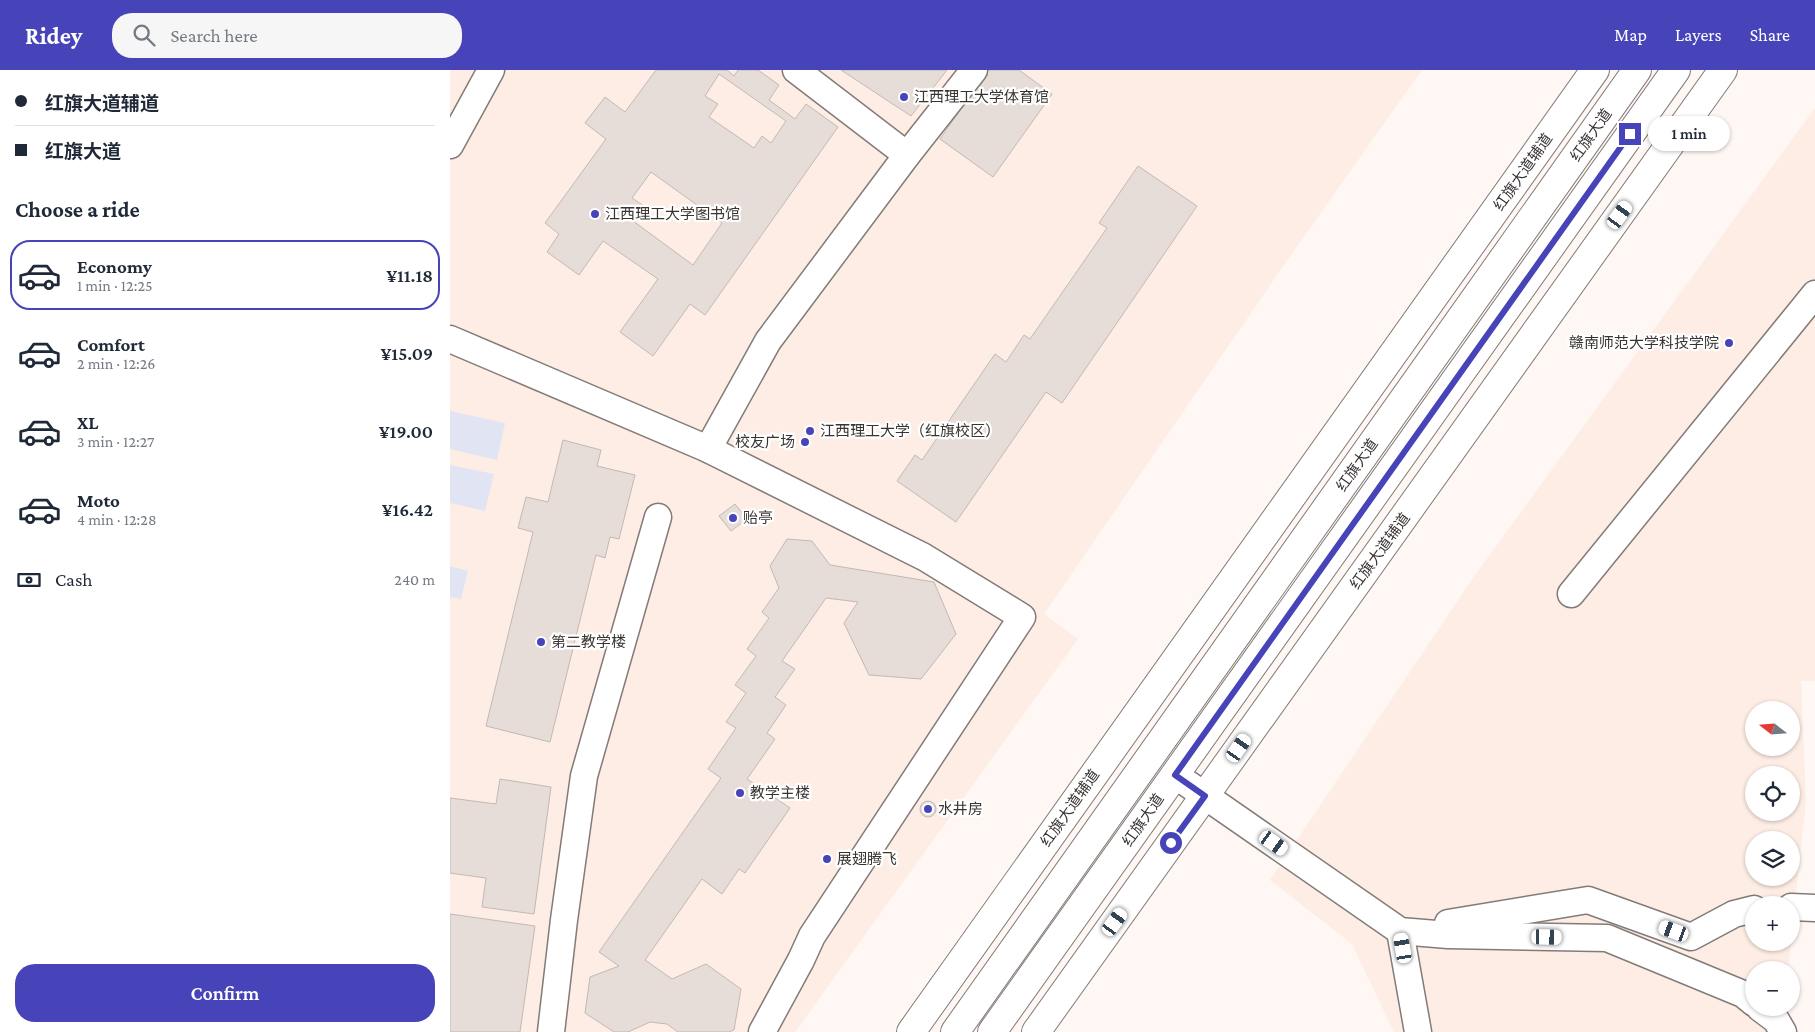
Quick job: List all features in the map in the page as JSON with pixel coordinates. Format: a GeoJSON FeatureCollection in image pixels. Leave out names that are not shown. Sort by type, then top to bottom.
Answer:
{"type":"FeatureCollection","features":[{"type":"Feature","properties":{"kind":"main road","name":"红旗大道辅道"},"geometry":{"type":"LineString","coordinates":[[911,1032],[1596,70]]}},
{"type":"Feature","properties":{"kind":"main road","name":"红旗大道"},"geometry":{"type":"LineString","coordinates":[[955,1032],[1637,70]]}},
{"type":"Feature","properties":{"kind":"main road","name":"红旗大道"},"geometry":{"type":"LineString","coordinates":[[992,1032],[1676,70]]}},
{"type":"Feature","properties":{"kind":"main road","name":"红旗大道辅道"},"geometry":{"type":"LineString","coordinates":[[1036,1032],[1723,70]]}},
{"type":"Feature","properties":{"kind":"street"},"geometry":{"type":"LineString","coordinates":[[450,145],[492,70]]}},
{"type":"Feature","properties":{"kind":"street"},"geometry":{"type":"LineString","coordinates":[[796,70],[907,156]]}},
{"type":"Feature","properties":{"kind":"street"},"geometry":{"type":"LineString","coordinates":[[708,448],[768,341],[974,70]]}},
{"type":"Feature","properties":{"kind":"street"},"geometry":{"type":"LineString","coordinates":[[1571,594],[1815,294]]}},
{"type":"Feature","properties":{"kind":"street"},"geometry":{"type":"LineString","coordinates":[[450,340],[708,448],[924,557],[1022,617],[812,936],[762,1032]]}},
{"type":"Feature","properties":{"kind":"street"},"geometry":{"type":"LineString","coordinates":[[551,1032],[584,776],[658,517]]}},
{"type":"Feature","properties":{"kind":"street"},"geometry":{"type":"LineString","coordinates":[[1175,775],[1400,931],[1448,935],[1607,938],[1745,996]]}},
{"type":"Feature","properties":{"kind":"street"},"geometry":{"type":"LineString","coordinates":[[1400,931],[1588,900],[1691,937],[1734,914],[1745,911]]}},
{"type":"Feature","properties":{"kind":"street"},"geometry":{"type":"LineString","coordinates":[[1800,907],[1815,908]]}},
{"type":"Feature","properties":{"kind":"street"},"geometry":{"type":"LineString","coordinates":[[1400,931],[1418,1032]]}},
{"type":"Feature","properties":{"kind":"street"},"geometry":{"type":"LineString","coordinates":[[1771,1016],[1776,1020],[1782,1032]]}},
{"type":"Feature","properties":{"kind":"shaded area","name":"江西理工大学（红旗校区）"},"geometry":{"type":"Polygon","coordinates":[[[450,70],[1422,70],[1295,249],[1044,614],[1078,639],[795,1032],[450,1032],[450,70]]]}},
{"type":"Feature","properties":{"kind":"shaded area"},"geometry":{"type":"Polygon","coordinates":[[[1815,108],[1815,681],[1801,681],[1806,801],[1800,856],[1800,831],[1745,831],[1745,886],[1797,886],[1796,896],[1745,896],[1745,951],[1790,951],[1789,961],[1745,961],[1745,1016],[1783,1016],[1781,1032],[1394,1032],[1352,944],[1270,880],[1473,578],[1815,108]]]}},
{"type":"Feature","properties":{"kind":"shaded area"},"geometry":{"type":"Polygon","coordinates":[[[450,411],[505,423],[497,460],[450,449],[450,411]]]}},
{"type":"Feature","properties":{"kind":"shaded area"},"geometry":{"type":"Polygon","coordinates":[[[450,465],[494,474],[485,511],[450,503],[450,465]]]}},
{"type":"Feature","properties":{"kind":"shaded area"},"geometry":{"type":"Polygon","coordinates":[[[450,566],[468,571],[461,599],[450,597],[450,566]]]}},
{"type":"Feature","properties":{"kind":"building","name":"江西理工大学图书馆"},"geometry":{"type":"Polygon","coordinates":[[[656,70],[727,70],[734,76],[738,70],[758,70],[779,85],[769,100],[795,119],[806,104],[838,127],[705,315],[690,304],[653,356],[620,332],[658,279],[603,241],[579,275],[547,252],[559,234],[545,223],[606,139],[585,123],[605,97],[625,112],[656,70]],[[719,74],[705,96],[718,104],[709,117],[754,148],[762,136],[771,143],[786,121],[719,74]],[[651,172],[632,198],[644,206],[633,221],[693,265],[722,223],[651,172]]]}},
{"type":"Feature","properties":{"kind":"building","name":"江西理工大学体育馆"},"geometry":{"type":"Polygon","coordinates":[[[841,70],[947,70],[911,116],[841,70]]]}},
{"type":"Feature","properties":{"kind":"building"},"geometry":{"type":"Polygon","coordinates":[[[988,70],[1019,70],[1052,94],[993,177],[940,139],[988,70]]]}},
{"type":"Feature","properties":{"kind":"building"},"geometry":{"type":"Polygon","coordinates":[[[1138,166],[1197,206],[1062,403],[1046,392],[956,522],[897,481],[915,455],[922,460],[995,354],[1006,362],[1024,335],[1030,339],[1107,228],[1099,223],[1138,166]]]}},
{"type":"Feature","properties":{"kind":"building","name":"第二教学楼"},"geometry":{"type":"Polygon","coordinates":[[[563,440],[601,450],[597,466],[635,475],[619,539],[610,537],[605,558],[596,555],[550,742],[486,726],[533,532],[518,528],[526,497],[548,502],[563,440]]]}},
{"type":"Feature","properties":{"kind":"building","name":"贻亭"},"geometry":{"type":"Polygon","coordinates":[[[735,504],[747,519],[731,531],[719,516],[735,504]]]}},
{"type":"Feature","properties":{"kind":"building","name":"教学主楼"},"geometry":{"type":"Polygon","coordinates":[[[787,539],[812,541],[830,565],[934,582],[956,634],[921,679],[869,675],[844,623],[858,602],[826,598],[782,661],[795,669],[775,697],[786,705],[767,733],[775,739],[747,779],[790,808],[745,873],[739,869],[722,894],[702,879],[645,960],[672,979],[706,964],[741,989],[734,1030],[729,1032],[678,1032],[667,1024],[650,1022],[628,1032],[614,1032],[585,1013],[590,977],[619,966],[599,952],[721,778],[708,769],[736,728],[726,722],[746,693],[735,685],[756,656],[747,649],[769,618],[762,612],[779,588],[770,566],[787,539]]]}},
{"type":"Feature","properties":{"kind":"building"},"geometry":{"type":"Polygon","coordinates":[[[500,779],[551,787],[534,914],[482,907],[486,878],[450,873],[450,798],[496,804],[500,779]]]}},
{"type":"Feature","properties":{"kind":"building","name":"水井房"},"geometry":{"type":"Polygon","coordinates":[[[925,801],[931,801],[936,806],[934,815],[925,817],[920,812],[920,806],[925,801]]]}},
{"type":"Feature","properties":{"kind":"building"},"geometry":{"type":"Polygon","coordinates":[[[450,914],[535,926],[520,1032],[450,1032],[450,914]]]}},
{"type":"Feature","properties":{"kind":"place","name":"江西理工大学体育馆"},"geometry":{"type":"Point","coordinates":[904,97]}},
{"type":"Feature","properties":{"kind":"place","name":"江西理工大学图书馆"},"geometry":{"type":"Point","coordinates":[595,214]}},
{"type":"Feature","properties":{"kind":"place","name":"赣南师范大学科技学院"},"geometry":{"type":"Point","coordinates":[1729,343]}},
{"type":"Feature","properties":{"kind":"place","name":"江西理工大学（红旗校区）"},"geometry":{"type":"Point","coordinates":[810,431]}},
{"type":"Feature","properties":{"kind":"place","name":"校友广场"},"geometry":{"type":"Point","coordinates":[805,442]}},
{"type":"Feature","properties":{"kind":"place","name":"贻亭"},"geometry":{"type":"Point","coordinates":[733,518]}},
{"type":"Feature","properties":{"kind":"place","name":"第二教学楼"},"geometry":{"type":"Point","coordinates":[541,642]}},
{"type":"Feature","properties":{"kind":"place","name":"教学主楼"},"geometry":{"type":"Point","coordinates":[740,793]}},
{"type":"Feature","properties":{"kind":"place","name":"水井房"},"geometry":{"type":"Point","coordinates":[928,809]}},
{"type":"Feature","properties":{"kind":"place","name":"展翅腾飞"},"geometry":{"type":"Point","coordinates":[827,859]}},
{"type":"Feature","properties":{"kind":"route"},"geometry":{"type":"LineString","coordinates":[[1171,843],[1205,796],[1175,775],[1630,134]]}}]}
